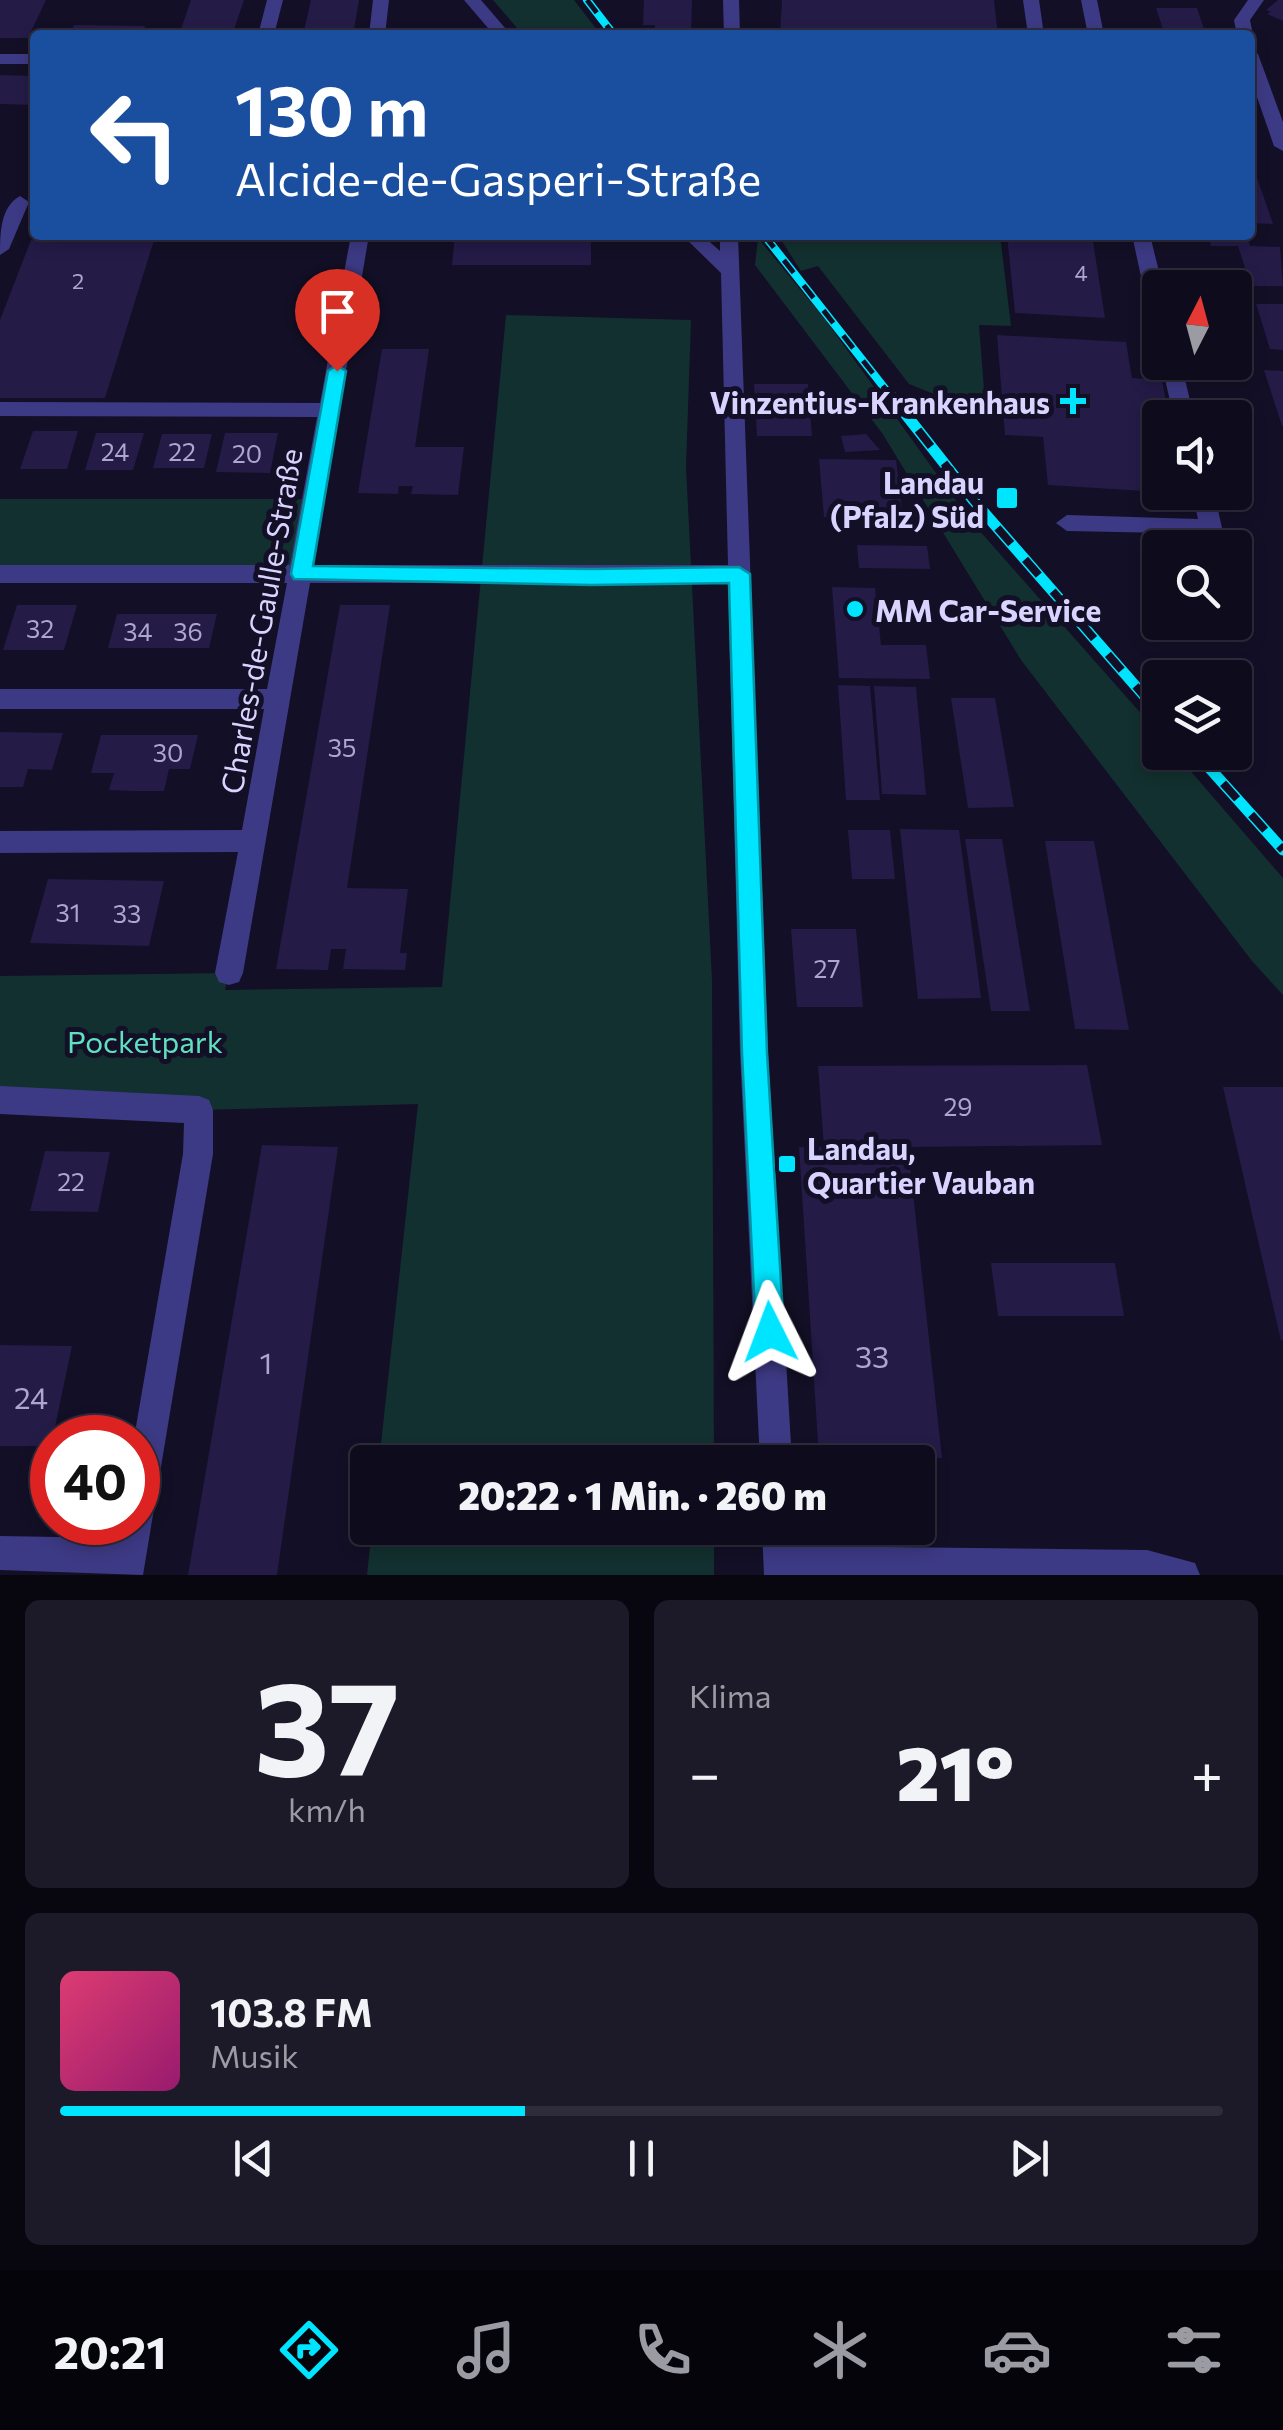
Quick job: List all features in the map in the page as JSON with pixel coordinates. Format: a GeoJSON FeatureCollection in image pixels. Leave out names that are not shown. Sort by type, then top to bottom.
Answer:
{"type":"FeatureCollection","features":[{"type":"Feature","properties":{"kind":"street"},"geometry":{"type":"LineString","coordinates":[[267,30],[276,0]]}},
{"type":"Feature","properties":{"kind":"street"},"geometry":{"type":"LineString","coordinates":[[378,30],[381,0]]}},
{"type":"Feature","properties":{"kind":"street"},"geometry":{"type":"LineString","coordinates":[[472,0],[499,30]]}},
{"type":"Feature","properties":{"kind":"street"},"geometry":{"type":"LineString","coordinates":[[731,0],[732,30]]}},
{"type":"Feature","properties":{"kind":"street"},"geometry":{"type":"LineString","coordinates":[[1030,0],[1035,30]]}},
{"type":"Feature","properties":{"kind":"street"},"geometry":{"type":"LineString","coordinates":[[1089,0],[1095,30]]}},
{"type":"Feature","properties":{"kind":"street"},"geometry":{"type":"LineString","coordinates":[[1244,30],[1242,20],[1256,0]]}},
{"type":"Feature","properties":{"kind":"street"},"geometry":{"type":"LineString","coordinates":[[0,59],[30,59]]}},
{"type":"Feature","properties":{"kind":"street"},"geometry":{"type":"LineString","coordinates":[[1255,68],[1283,146]]}},
{"type":"Feature","properties":{"kind":"street"},"geometry":{"type":"LineString","coordinates":[[0,249],[18,202]]}},
{"type":"Feature","properties":{"kind":"street","name":"Charles-de-Gaulle-Straße"},"geometry":{"type":"LineString","coordinates":[[229,974],[359,240]]}},
{"type":"Feature","properties":{"kind":"street"},"geometry":{"type":"LineString","coordinates":[[696,240],[730,271]]}},
{"type":"Feature","properties":{"kind":"street"},"geometry":{"type":"LineString","coordinates":[[730,240],[754,1053],[775,1445]]}},
{"type":"Feature","properties":{"kind":"street"},"geometry":{"type":"LineString","coordinates":[[1142,240],[1149,270]]}},
{"type":"Feature","properties":{"kind":"street"},"geometry":{"type":"LineString","coordinates":[[0,409],[331,410]]}},
{"type":"Feature","properties":{"kind":"street"},"geometry":{"type":"LineString","coordinates":[[1067,523],[1211,528],[1206,510]]}},
{"type":"Feature","properties":{"kind":"street"},"geometry":{"type":"LineString","coordinates":[[0,574],[739,574]]}},
{"type":"Feature","properties":{"kind":"street"},"geometry":{"type":"LineString","coordinates":[[0,699],[279,699]]}},
{"type":"Feature","properties":{"kind":"street","name":"Charles-de-Gaulle-Straße"},"geometry":{"type":"LineString","coordinates":[[0,842],[253,841]]}},
{"type":"Feature","properties":{"kind":"street"},"geometry":{"type":"LineString","coordinates":[[0,1100],[199,1110],[198,1154],[154,1415]]}},
{"type":"Feature","properties":{"kind":"street"},"geometry":{"type":"LineString","coordinates":[[0,1554],[130,1551]]}},
{"type":"Feature","properties":{"kind":"street"},"geometry":{"type":"LineString","coordinates":[[781,1569],[1147,1567],[1183,1575]]}},
{"type":"Feature","properties":{"kind":"green space"},"geometry":{"type":"Polygon","coordinates":[[[493,0],[574,0],[597,30],[519,30],[493,0]]]}},
{"type":"Feature","properties":{"kind":"green space"},"geometry":{"type":"Polygon","coordinates":[[[758,240],[827,322],[970,520],[1142,715],[1142,770],[1190,770],[1283,878],[1283,995],[1252,961],[1021,660],[882,433],[755,265],[758,240]]]}},
{"type":"Feature","properties":{"kind":"green space"},"geometry":{"type":"Polygon","coordinates":[[[781,240],[1001,240],[1011,326],[979,325],[986,415],[909,384],[818,266],[801,271],[781,240]]]}},
{"type":"Feature","properties":{"kind":"green space","name":"Pocketpark"},"geometry":{"type":"Polygon","coordinates":[[[506,315],[691,320],[686,467],[712,980],[714,1445],[381,1445],[418,1104],[199,1110],[0,1100],[0,976],[229,973],[225,990],[442,987],[506,315]]]}},
{"type":"Feature","properties":{"kind":"green space"},"geometry":{"type":"Polygon","coordinates":[[[0,499],[315,499],[301,574],[0,574],[0,499]]]}},
{"type":"Feature","properties":{"kind":"green space"},"geometry":{"type":"Polygon","coordinates":[[[370,1545],[714,1545],[714,1575],[367,1575],[370,1545]]]}},
{"type":"Feature","properties":{"kind":"building"},"geometry":{"type":"Polygon","coordinates":[[[0,0],[46,0],[28,38],[0,38],[0,0]]]}},
{"type":"Feature","properties":{"kind":"building"},"geometry":{"type":"Polygon","coordinates":[[[191,0],[244,0],[234,30],[181,30],[191,0]]]}},
{"type":"Feature","properties":{"kind":"building"},"geometry":{"type":"Polygon","coordinates":[[[311,0],[359,0],[354,30],[304,30],[311,0]]]}},
{"type":"Feature","properties":{"kind":"building"},"geometry":{"type":"Polygon","coordinates":[[[644,0],[692,0],[691,30],[654,30],[655,25],[643,25],[644,0]]]}},
{"type":"Feature","properties":{"kind":"building"},"geometry":{"type":"Polygon","coordinates":[[[782,0],[994,0],[997,30],[780,30],[782,0]]]}},
{"type":"Feature","properties":{"kind":"building"},"geometry":{"type":"Polygon","coordinates":[[[1283,0],[1283,21],[1266,10],[1283,0]]]}},
{"type":"Feature","properties":{"kind":"building"},"geometry":{"type":"Polygon","coordinates":[[[1156,8],[1197,8],[1204,30],[1163,30],[1156,8]]]}},
{"type":"Feature","properties":{"kind":"building"},"geometry":{"type":"Polygon","coordinates":[[[74,25],[145,26],[144,30],[72,30],[74,25]]]}},
{"type":"Feature","properties":{"kind":"building"},"geometry":{"type":"Polygon","coordinates":[[[0,75],[30,76],[30,105],[0,104],[0,75]]]}},
{"type":"Feature","properties":{"kind":"building"},"geometry":{"type":"Polygon","coordinates":[[[1255,172],[1273,224],[1255,223],[1255,172]]]}},
{"type":"Feature","properties":{"kind":"building"},"geometry":{"type":"Polygon","coordinates":[[[31,240],[154,240],[105,398],[0,398],[0,320],[31,240]]]}},
{"type":"Feature","properties":{"kind":"building"},"geometry":{"type":"Polygon","coordinates":[[[454,240],[591,240],[591,265],[452,265],[454,240]]]}},
{"type":"Feature","properties":{"kind":"building"},"geometry":{"type":"Polygon","coordinates":[[[1008,240],[1093,240],[1105,318],[1015,313],[1008,240]]]}},
{"type":"Feature","properties":{"kind":"building"},"geometry":{"type":"Polygon","coordinates":[[[1209,240],[1248,240],[1250,246],[1280,247],[1283,286],[1252,286],[1252,270],[1246,270],[1238,246],[1211,246],[1209,240]]]}},
{"type":"Feature","properties":{"kind":"building"},"geometry":{"type":"Polygon","coordinates":[[[1256,304],[1283,304],[1283,350],[1270,349],[1256,304]]]}},
{"type":"Feature","properties":{"kind":"building"},"geometry":{"type":"Polygon","coordinates":[[[997,335],[1126,342],[1132,378],[1162,380],[1166,400],[1142,400],[1142,491],[1048,485],[1043,437],[1005,435],[997,335]]]}},
{"type":"Feature","properties":{"kind":"building"},"geometry":{"type":"Polygon","coordinates":[[[382,349],[429,349],[415,447],[464,447],[458,495],[411,494],[413,486],[399,486],[398,494],[358,493],[382,349]]]}},
{"type":"Feature","properties":{"kind":"building"},"geometry":{"type":"Polygon","coordinates":[[[1264,370],[1283,371],[1283,426],[1282,426],[1264,370]]]}},
{"type":"Feature","properties":{"kind":"building"},"geometry":{"type":"Polygon","coordinates":[[[754,384],[808,384],[812,436],[757,436],[754,384]]]}},
{"type":"Feature","properties":{"kind":"building"},"geometry":{"type":"Polygon","coordinates":[[[33,431],[78,431],[67,469],[20,469],[33,431]]]}},
{"type":"Feature","properties":{"kind":"building"},"geometry":{"type":"Polygon","coordinates":[[[96,433],[144,433],[133,470],[85,470],[96,433]]]}},
{"type":"Feature","properties":{"kind":"building"},"geometry":{"type":"Polygon","coordinates":[[[225,433],[278,433],[270,473],[216,472],[225,433]]]}},
{"type":"Feature","properties":{"kind":"building"},"geometry":{"type":"Polygon","coordinates":[[[162,434],[212,434],[204,468],[153,468],[162,434]]]}},
{"type":"Feature","properties":{"kind":"building"},"geometry":{"type":"Polygon","coordinates":[[[866,434],[880,450],[845,452],[841,436],[866,434]]]}},
{"type":"Feature","properties":{"kind":"building"},"geometry":{"type":"Polygon","coordinates":[[[819,459],[896,460],[903,518],[824,517],[819,459]]]}},
{"type":"Feature","properties":{"kind":"building"},"geometry":{"type":"Polygon","coordinates":[[[857,545],[927,546],[930,569],[859,568],[857,545]]]}},
{"type":"Feature","properties":{"kind":"building"},"geometry":{"type":"Polygon","coordinates":[[[832,587],[875,588],[881,645],[926,645],[930,679],[839,678],[832,587]]]}},
{"type":"Feature","properties":{"kind":"building"},"geometry":{"type":"Polygon","coordinates":[[[17,605],[77,605],[64,650],[3,650],[17,605]]]}},
{"type":"Feature","properties":{"kind":"building"},"geometry":{"type":"Polygon","coordinates":[[[340,605],[390,605],[347,888],[408,889],[400,953],[407,953],[405,970],[343,969],[346,949],[331,949],[328,970],[276,969],[340,605]]]}},
{"type":"Feature","properties":{"kind":"building"},"geometry":{"type":"Polygon","coordinates":[[[117,614],[217,614],[209,648],[108,648],[117,614]]]}},
{"type":"Feature","properties":{"kind":"building"},"geometry":{"type":"Polygon","coordinates":[[[838,685],[870,686],[880,800],[846,800],[838,685]]]}},
{"type":"Feature","properties":{"kind":"building"},"geometry":{"type":"Polygon","coordinates":[[[874,686],[916,687],[926,795],[882,794],[874,686]]]}},
{"type":"Feature","properties":{"kind":"building"},"geometry":{"type":"Polygon","coordinates":[[[951,698],[995,698],[1014,807],[968,808],[951,698]]]}},
{"type":"Feature","properties":{"kind":"building"},"geometry":{"type":"Polygon","coordinates":[[[0,732],[63,733],[52,770],[28,769],[23,787],[0,787],[0,732]]]}},
{"type":"Feature","properties":{"kind":"building"},"geometry":{"type":"Polygon","coordinates":[[[101,735],[198,735],[190,769],[169,769],[164,791],[132,791],[109,790],[114,773],[91,773],[101,735]]]}},
{"type":"Feature","properties":{"kind":"building"},"geometry":{"type":"Polygon","coordinates":[[[900,829],[959,830],[981,998],[918,999],[900,829]]]}},
{"type":"Feature","properties":{"kind":"building"},"geometry":{"type":"Polygon","coordinates":[[[848,830],[890,830],[895,879],[852,879],[848,830]]]}},
{"type":"Feature","properties":{"kind":"building"},"geometry":{"type":"Polygon","coordinates":[[[965,839],[1002,839],[1030,1011],[991,1011],[965,839]]]}},
{"type":"Feature","properties":{"kind":"building"},"geometry":{"type":"Polygon","coordinates":[[[1045,841],[1094,841],[1129,1030],[1075,1029],[1045,841]]]}},
{"type":"Feature","properties":{"kind":"building"},"geometry":{"type":"Polygon","coordinates":[[[48,879],[164,881],[149,946],[30,943],[48,879]]]}},
{"type":"Feature","properties":{"kind":"building"},"geometry":{"type":"Polygon","coordinates":[[[791,929],[856,929],[863,1007],[797,1007],[791,929]]]}},
{"type":"Feature","properties":{"kind":"building"},"geometry":{"type":"Polygon","coordinates":[[[1087,1065],[1102,1145],[908,1147],[942,1458],[935,1458],[935,1445],[818,1445],[799,1147],[824,1147],[818,1066],[1087,1065]]]}},
{"type":"Feature","properties":{"kind":"building"},"geometry":{"type":"Polygon","coordinates":[[[1223,1087],[1283,1087],[1281,1341],[1223,1087]]]}},
{"type":"Feature","properties":{"kind":"building"},"geometry":{"type":"Polygon","coordinates":[[[262,1145],[338,1147],[277,1575],[188,1575],[262,1145]]]}},
{"type":"Feature","properties":{"kind":"building"},"geometry":{"type":"Polygon","coordinates":[[[45,1151],[110,1152],[98,1212],[30,1211],[45,1151]]]}},
{"type":"Feature","properties":{"kind":"building"},"geometry":{"type":"Polygon","coordinates":[[[991,1263],[1115,1263],[1124,1316],[998,1316],[991,1263]]]}},
{"type":"Feature","properties":{"kind":"building"},"geometry":{"type":"Polygon","coordinates":[[[0,1345],[72,1346],[58,1415],[30,1415],[30,1446],[0,1446],[0,1345]]]}},
{"type":"Feature","properties":{"kind":"railway"},"geometry":{"type":"LineString","coordinates":[[587,0],[610,30]]}},
{"type":"Feature","properties":{"kind":"railway"},"geometry":{"type":"LineString","coordinates":[[768,240],[894,400]]}},
{"type":"Feature","properties":{"kind":"railway"},"geometry":{"type":"LineString","coordinates":[[892,397],[974,501],[1142,693]]}},
{"type":"Feature","properties":{"kind":"railway"},"geometry":{"type":"LineString","coordinates":[[1211,770],[1283,850]]}},
{"type":"Feature","properties":{"kind":"place","name":"Vinzentius-Krankenhaus"},"geometry":{"type":"Point","coordinates":[1073,401]}},
{"type":"Feature","properties":{"kind":"place","name":"Landau (Pfalz) Süd"},"geometry":{"type":"Point","coordinates":[1007,498]}},
{"type":"Feature","properties":{"kind":"place","name":"MM Car-Service"},"geometry":{"type":"Point","coordinates":[855,609]}},
{"type":"Feature","properties":{"kind":"place","name":"Landau, Quartier Vauban"},"geometry":{"type":"Point","coordinates":[787,1164]}},
{"type":"Feature","properties":{"kind":"route"},"geometry":{"type":"LineString","coordinates":[[337,371],[302,574],[739,574],[754,948],[754,1053],[770,1332]]}}]}
